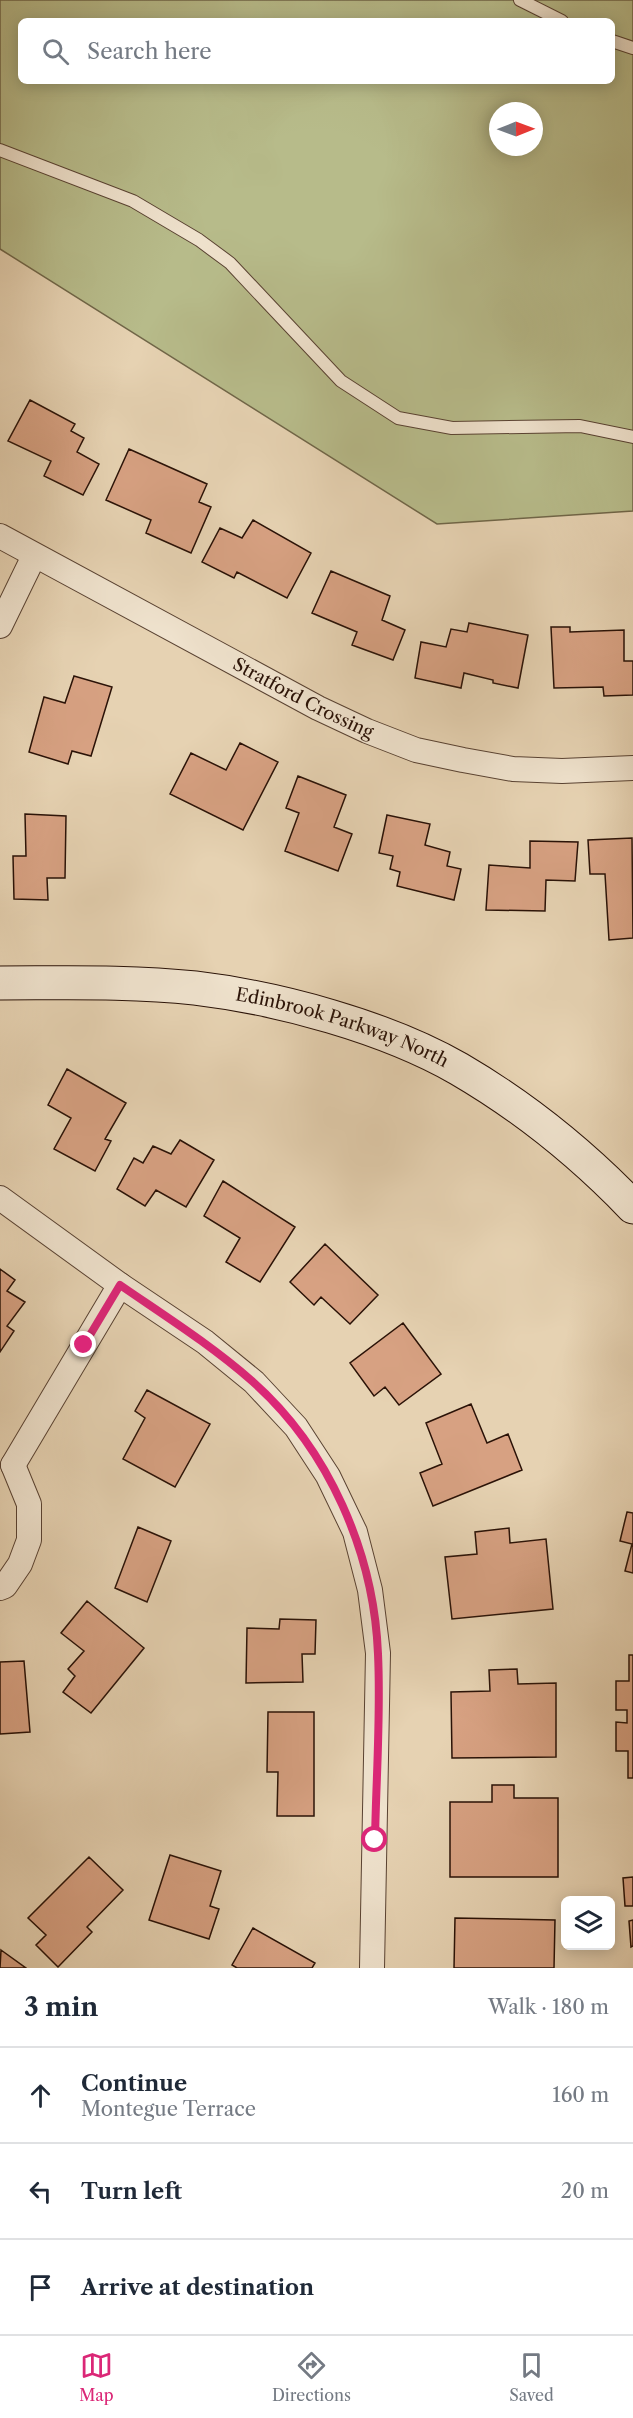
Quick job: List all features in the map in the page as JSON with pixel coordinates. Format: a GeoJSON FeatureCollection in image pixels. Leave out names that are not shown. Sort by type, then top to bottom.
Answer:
{"type":"FeatureCollection","features":[{"type":"Feature","properties":{"kind":"street","name":"Stratford Crossing"},"geometry":{"type":"LineString","coordinates":[[0,536],[318,708],[367,731],[416,750],[513,769],[562,771],[633,768]]}},
{"type":"Feature","properties":{"kind":"street"},"geometry":{"type":"LineString","coordinates":[[0,626],[34,556]]}},
{"type":"Feature","properties":{"kind":"street","name":"Edinbrook Parkway North"},"geometry":{"type":"LineString","coordinates":[[0,983],[135,983],[196,988],[250,997],[319,1014],[395,1039],[457,1068],[518,1107],[595,1168],[633,1207]]}},
{"type":"Feature","properties":{"kind":"street"},"geometry":{"type":"LineString","coordinates":[[0,1198],[120,1285],[205,1342],[254,1382],[296,1427],[328,1476],[355,1532],[370,1590],[378,1653],[372,1968]]}},
{"type":"Feature","properties":{"kind":"street"},"geometry":{"type":"LineString","coordinates":[[0,1588],[5,1586],[20,1564],[29,1540],[29,1504],[6,1464],[120,1285]]}},
{"type":"Feature","properties":{"kind":"lane"},"geometry":{"type":"LineString","coordinates":[[520,0],[556,18]]}},
{"type":"Feature","properties":{"kind":"lane"},"geometry":{"type":"LineString","coordinates":[[615,42],[633,48]]}},
{"type":"Feature","properties":{"kind":"lane"},"geometry":{"type":"LineString","coordinates":[[0,150],[133,201],[199,240],[230,263],[341,381],[398,418],[452,428],[580,426],[633,437]]}},
{"type":"Feature","properties":{"kind":"green space"},"geometry":{"type":"Polygon","coordinates":[[[0,0],[633,0],[633,511],[437,524],[0,249],[0,0]]]}},
{"type":"Feature","properties":{"kind":"building"},"geometry":{"type":"Polygon","coordinates":[[[30,400],[75,424],[71,431],[84,438],[77,452],[99,464],[83,495],[44,476],[51,461],[8,441],[30,400]]]}},
{"type":"Feature","properties":{"kind":"building"},"geometry":{"type":"Polygon","coordinates":[[[129,449],[207,484],[199,502],[211,507],[191,553],[146,533],[151,520],[106,500],[129,449]]]}},
{"type":"Feature","properties":{"kind":"building"},"geometry":{"type":"Polygon","coordinates":[[[253,520],[311,553],[287,598],[237,572],[234,578],[202,562],[220,528],[242,538],[253,520]]]}},
{"type":"Feature","properties":{"kind":"building"},"geometry":{"type":"Polygon","coordinates":[[[331,571],[390,596],[382,620],[405,630],[393,660],[352,645],[357,632],[312,613],[331,571]]]}},
{"type":"Feature","properties":{"kind":"building"},"geometry":{"type":"Polygon","coordinates":[[[469,623],[528,635],[518,688],[493,683],[493,680],[464,673],[461,688],[415,678],[421,642],[446,647],[451,629],[467,632],[469,623]]]}},
{"type":"Feature","properties":{"kind":"building"},"geometry":{"type":"Polygon","coordinates":[[[551,627],[570,627],[570,632],[624,630],[624,661],[633,661],[633,695],[604,696],[603,687],[554,688],[551,627]]]}},
{"type":"Feature","properties":{"kind":"building"},"geometry":{"type":"Polygon","coordinates":[[[74,676],[112,687],[91,756],[72,751],[68,764],[29,752],[44,697],[65,703],[74,676]]]}},
{"type":"Feature","properties":{"kind":"building"},"geometry":{"type":"Polygon","coordinates":[[[240,743],[278,762],[243,830],[170,794],[191,753],[226,770],[240,743]]]}},
{"type":"Feature","properties":{"kind":"building"},"geometry":{"type":"Polygon","coordinates":[[[298,776],[346,795],[334,827],[352,834],[338,871],[285,851],[299,813],[286,808],[298,776]]]}},
{"type":"Feature","properties":{"kind":"building"},"geometry":{"type":"Polygon","coordinates":[[[25,814],[66,816],[65,878],[47,878],[48,900],[14,899],[13,856],[26,856],[25,814]]]}},
{"type":"Feature","properties":{"kind":"building"},"geometry":{"type":"Polygon","coordinates":[[[387,815],[430,824],[425,845],[450,852],[447,866],[461,869],[454,900],[397,886],[400,872],[390,869],[393,856],[379,853],[387,815]]]}},
{"type":"Feature","properties":{"kind":"building"},"geometry":{"type":"Polygon","coordinates":[[[632,838],[633,938],[609,940],[605,874],[590,874],[588,840],[632,838]]]}},
{"type":"Feature","properties":{"kind":"building"},"geometry":{"type":"Polygon","coordinates":[[[530,841],[578,842],[575,881],[546,880],[545,911],[486,910],[489,865],[530,868],[530,841]]]}},
{"type":"Feature","properties":{"kind":"building"},"geometry":{"type":"Polygon","coordinates":[[[67,1069],[126,1103],[105,1139],[111,1141],[95,1171],[54,1149],[71,1118],[48,1105],[67,1069]]]}},
{"type":"Feature","properties":{"kind":"building"},"geometry":{"type":"Polygon","coordinates":[[[180,1140],[214,1160],[186,1207],[156,1190],[145,1206],[117,1189],[134,1158],[143,1163],[153,1146],[171,1154],[180,1140]]]}},
{"type":"Feature","properties":{"kind":"building"},"geometry":{"type":"Polygon","coordinates":[[[223,1181],[295,1227],[260,1282],[226,1262],[240,1238],[204,1216],[223,1181]]]}},
{"type":"Feature","properties":{"kind":"building"},"geometry":{"type":"Polygon","coordinates":[[[325,1244],[378,1295],[350,1324],[321,1297],[314,1305],[290,1282],[325,1244]]]}},
{"type":"Feature","properties":{"kind":"building"},"geometry":{"type":"Polygon","coordinates":[[[0,1269],[15,1280],[7,1291],[25,1302],[7,1326],[14,1331],[0,1352],[0,1269]]]}},
{"type":"Feature","properties":{"kind":"building"},"geometry":{"type":"Polygon","coordinates":[[[403,1323],[441,1374],[399,1405],[385,1387],[374,1396],[350,1363],[403,1323]]]}},
{"type":"Feature","properties":{"kind":"building"},"geometry":{"type":"Polygon","coordinates":[[[147,1390],[210,1424],[175,1487],[123,1459],[145,1418],[135,1411],[147,1390]]]}},
{"type":"Feature","properties":{"kind":"building"},"geometry":{"type":"Polygon","coordinates":[[[471,1404],[487,1443],[508,1434],[522,1470],[433,1506],[420,1473],[442,1464],[426,1423],[471,1404]]]}},
{"type":"Feature","properties":{"kind":"building"},"geometry":{"type":"Polygon","coordinates":[[[627,1512],[633,1513],[633,1573],[625,1571],[632,1544],[620,1541],[627,1512]]]}},
{"type":"Feature","properties":{"kind":"building"},"geometry":{"type":"Polygon","coordinates":[[[138,1527],[171,1541],[147,1602],[115,1588],[138,1527]]]}},
{"type":"Feature","properties":{"kind":"building"},"geometry":{"type":"Polygon","coordinates":[[[509,1528],[510,1543],[546,1539],[553,1609],[452,1619],[445,1557],[477,1554],[475,1532],[509,1528]]]}},
{"type":"Feature","properties":{"kind":"building"},"geometry":{"type":"Polygon","coordinates":[[[87,1601],[144,1648],[91,1713],[63,1692],[75,1676],[68,1669],[84,1651],[61,1633],[87,1601]]]}},
{"type":"Feature","properties":{"kind":"building"},"geometry":{"type":"Polygon","coordinates":[[[280,1619],[316,1620],[315,1654],[302,1654],[303,1682],[246,1683],[247,1628],[279,1629],[280,1619]]]}},
{"type":"Feature","properties":{"kind":"building"},"geometry":{"type":"Polygon","coordinates":[[[629,1655],[633,1655],[633,1778],[628,1778],[628,1751],[616,1751],[616,1722],[627,1723],[627,1710],[616,1710],[616,1681],[629,1681],[629,1655]]]}},
{"type":"Feature","properties":{"kind":"building"},"geometry":{"type":"Polygon","coordinates":[[[24,1661],[30,1732],[0,1734],[0,1662],[24,1661]]]}},
{"type":"Feature","properties":{"kind":"building"},"geometry":{"type":"Polygon","coordinates":[[[517,1669],[518,1684],[556,1683],[556,1757],[452,1758],[451,1692],[490,1691],[489,1670],[517,1669]]]}},
{"type":"Feature","properties":{"kind":"building"},"geometry":{"type":"Polygon","coordinates":[[[268,1712],[314,1712],[314,1816],[277,1816],[278,1772],[267,1772],[268,1712]]]}},
{"type":"Feature","properties":{"kind":"building"},"geometry":{"type":"Polygon","coordinates":[[[492,1785],[514,1785],[514,1798],[558,1798],[558,1877],[450,1877],[450,1802],[492,1802],[492,1785]]]}},
{"type":"Feature","properties":{"kind":"building"},"geometry":{"type":"Polygon","coordinates":[[[170,1855],[221,1871],[210,1906],[219,1909],[209,1939],[149,1920],[170,1855]]]}},
{"type":"Feature","properties":{"kind":"building"},"geometry":{"type":"Polygon","coordinates":[[[89,1857],[123,1890],[87,1927],[92,1932],[58,1967],[36,1945],[46,1935],[28,1918],[89,1857]]]}},
{"type":"Feature","properties":{"kind":"building"},"geometry":{"type":"Polygon","coordinates":[[[633,1877],[633,1906],[625,1906],[623,1878],[633,1877]]]}},
{"type":"Feature","properties":{"kind":"building"},"geometry":{"type":"Polygon","coordinates":[[[455,1918],[555,1920],[554,1968],[454,1968],[455,1918]]]}},
{"type":"Feature","properties":{"kind":"building"},"geometry":{"type":"Polygon","coordinates":[[[633,1920],[633,1946],[631,1947],[629,1921],[633,1920]]]}},
{"type":"Feature","properties":{"kind":"building"},"geometry":{"type":"Polygon","coordinates":[[[253,1928],[315,1963],[312,1968],[237,1968],[232,1965],[253,1928]]]}},
{"type":"Feature","properties":{"kind":"building"},"geometry":{"type":"Polygon","coordinates":[[[1,1950],[26,1968],[0,1968],[1,1950]]]}},
{"type":"Feature","properties":{"kind":"route"},"geometry":{"type":"LineString","coordinates":[[84,1345],[120,1285],[205,1342],[254,1382],[296,1427],[328,1476],[355,1532],[370,1590],[378,1653],[375,1840]]}}]}
